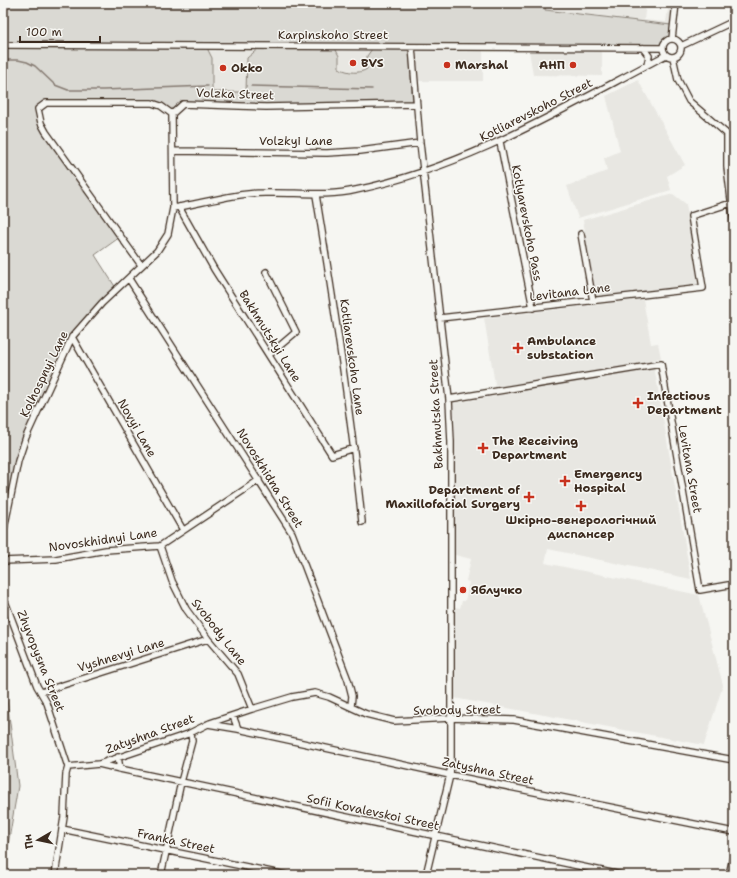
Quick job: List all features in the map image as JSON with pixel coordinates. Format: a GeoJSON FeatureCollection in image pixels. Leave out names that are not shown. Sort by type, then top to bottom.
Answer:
{"type":"FeatureCollection","features":[{"type":"Feature","properties":{"kind":"street"},"geometry":{"type":"LineString","coordinates":[[672,39],[676,3]]}},
{"type":"Feature","properties":{"kind":"street"},"geometry":{"type":"LineString","coordinates":[[681,46],[734,21]]}},
{"type":"Feature","properties":{"kind":"street"},"geometry":{"type":"LineString","coordinates":[[672,39],[678,41],[681,46],[680,53],[673,57],[666,55],[663,48],[666,42],[672,39]]}},
{"type":"Feature","properties":{"kind":"street","name":"Karpinskoho Street"},"geometry":{"type":"LineString","coordinates":[[3,45],[663,48]]}},
{"type":"Feature","properties":{"kind":"street","name":"Bakhmutska Street"},"geometry":{"type":"LineString","coordinates":[[412,47],[423,172],[449,399],[450,718],[452,750],[450,775],[426,875]]}},
{"type":"Feature","properties":{"kind":"street"},"geometry":{"type":"LineString","coordinates":[[642,48],[649,56],[647,65]]}},
{"type":"Feature","properties":{"kind":"street","name":"Kotliarevskoho Street"},"geometry":{"type":"LineString","coordinates":[[176,208],[252,194],[316,195],[355,191],[423,172],[500,142],[666,55]]}},
{"type":"Feature","properties":{"kind":"street"},"geometry":{"type":"LineString","coordinates":[[673,57],[678,80],[689,101],[734,140]]}},
{"type":"Feature","properties":{"kind":"street"},"geometry":{"type":"LineString","coordinates":[[141,266],[46,132],[39,116],[38,109],[46,103],[140,102],[161,106],[172,114]]}},
{"type":"Feature","properties":{"kind":"street","name":"Volzka Street"},"geometry":{"type":"LineString","coordinates":[[172,114],[183,104],[266,107],[416,104]]}},
{"type":"Feature","properties":{"kind":"street","name":"Kolhospnyi Lane"},"geometry":{"type":"LineString","coordinates":[[3,534],[11,487],[24,443],[72,338],[116,288],[129,279],[164,244],[176,208],[172,114]]}},
{"type":"Feature","properties":{"kind":"street"},"geometry":{"type":"LineString","coordinates":[[727,135],[726,148],[734,224]]}},
{"type":"Feature","properties":{"kind":"street","name":"Kotlyarevskoho Pass"},"geometry":{"type":"LineString","coordinates":[[500,142],[533,308]]}},
{"type":"Feature","properties":{"kind":"street","name":"Volzkyi Lane"},"geometry":{"type":"LineString","coordinates":[[173,151],[327,153],[360,151],[420,143]]}},
{"type":"Feature","properties":{"kind":"street","name":"Kotliarevskoho Lane"},"geometry":{"type":"LineString","coordinates":[[316,195],[354,448],[362,522]]}},
{"type":"Feature","properties":{"kind":"street","name":"Levitana Lane"},"geometry":{"type":"LineString","coordinates":[[440,318],[703,288],[691,216],[731,203]]}},
{"type":"Feature","properties":{"kind":"street","name":"Bakhmutskyi Lane"},"geometry":{"type":"LineString","coordinates":[[176,208],[332,455],[354,448]]}},
{"type":"Feature","properties":{"kind":"street"},"geometry":{"type":"LineString","coordinates":[[581,234],[592,301]]}},
{"type":"Feature","properties":{"kind":"street"},"geometry":{"type":"LineString","coordinates":[[266,272],[296,332],[269,355]]}},
{"type":"Feature","properties":{"kind":"street","name":"Novoskhidna Street"},"geometry":{"type":"LineString","coordinates":[[129,279],[292,533],[348,680],[352,696],[351,706]]}},
{"type":"Feature","properties":{"kind":"street","name":"Novyi Lane"},"geometry":{"type":"LineString","coordinates":[[72,338],[183,530]]}},
{"type":"Feature","properties":{"kind":"street","name":"Levitana Street"},"geometry":{"type":"LineString","coordinates":[[449,399],[661,364],[700,590],[734,584]]}},
{"type":"Feature","properties":{"kind":"street","name":"Novoskhidnyi Lane"},"geometry":{"type":"LineString","coordinates":[[3,561],[56,559],[106,550],[160,546],[259,480]]}},
{"type":"Feature","properties":{"kind":"street","name":"Svobody Lane"},"geometry":{"type":"LineString","coordinates":[[160,546],[178,595],[208,639],[238,674],[252,709]]}},
{"type":"Feature","properties":{"kind":"street","name":"Zhyvopysna Street"},"geometry":{"type":"LineString","coordinates":[[3,596],[41,692],[47,703],[68,767],[66,774],[62,829],[55,875]]}},
{"type":"Feature","properties":{"kind":"street","name":"Vyshnevyi Lane"},"geometry":{"type":"LineString","coordinates":[[41,692],[208,639]]}},
{"type":"Feature","properties":{"kind":"street","name":"Svobody Street"},"geometry":{"type":"LineString","coordinates":[[233,716],[292,697],[315,694],[329,697],[377,717],[394,721],[450,718],[514,720],[734,760]]}},
{"type":"Feature","properties":{"kind":"street"},"geometry":{"type":"LineString","coordinates":[[233,716],[238,729]]}},
{"type":"Feature","properties":{"kind":"street","name":"Zatyshna Street"},"geometry":{"type":"LineString","coordinates":[[99,764],[191,733],[208,724],[233,716]]}},
{"type":"Feature","properties":{"kind":"street","name":"Zatyshna Street"},"geometry":{"type":"LineString","coordinates":[[208,724],[238,729],[450,775],[734,832]]}},
{"type":"Feature","properties":{"kind":"street"},"geometry":{"type":"LineString","coordinates":[[161,875],[181,782],[192,741],[191,733]]}},
{"type":"Feature","properties":{"kind":"street"},"geometry":{"type":"LineString","coordinates":[[118,757],[120,769]]}},
{"type":"Feature","properties":{"kind":"street","name":"Sofii Kovalevskoi Street"},"geometry":{"type":"LineString","coordinates":[[68,767],[99,764],[621,875]]}},
{"type":"Feature","properties":{"kind":"street","name":"Franka Street"},"geometry":{"type":"LineString","coordinates":[[62,829],[286,875]]}},
{"type":"Feature","properties":{"kind":"street"},"geometry":{"type":"LineString","coordinates":[[729,875],[734,853]]}},
{"type":"Feature","properties":{"kind":"shaded area"},"geometry":{"type":"Polygon","coordinates":[[[3,3],[546,3],[545,10],[671,25],[670,36],[664,40],[660,46],[3,42],[3,3]]]}},
{"type":"Feature","properties":{"kind":"shaded area"},"geometry":{"type":"Polygon","coordinates":[[[546,3],[646,3],[644,20],[666,22],[669,3],[673,3],[671,25],[545,10],[546,3]]]}},
{"type":"Feature","properties":{"kind":"shaded area"},"geometry":{"type":"Polygon","coordinates":[[[3,47],[207,48],[212,58],[212,92],[246,92],[247,58],[259,48],[335,48],[339,56],[339,68],[353,72],[361,72],[367,69],[367,56],[372,49],[409,49],[413,104],[266,107],[183,104],[172,114],[161,106],[46,103],[38,109],[41,123],[120,237],[95,255],[116,288],[80,326],[26,437],[3,534],[3,47]]]}},
{"type":"Feature","properties":{"kind":"shaded area"},"geometry":{"type":"Polygon","coordinates":[[[207,48],[259,48],[247,58],[246,92],[212,92],[212,58],[207,48]]]}},
{"type":"Feature","properties":{"kind":"shaded area"},"geometry":{"type":"Polygon","coordinates":[[[335,48],[372,49],[367,56],[367,69],[362,72],[345,72],[339,68],[339,56],[335,48]]]}},
{"type":"Feature","properties":{"kind":"shaded area"},"geometry":{"type":"Polygon","coordinates":[[[414,49],[483,49],[483,81],[416,81],[414,49]]]}},
{"type":"Feature","properties":{"kind":"shaded area"},"geometry":{"type":"Polygon","coordinates":[[[529,50],[602,50],[602,76],[533,75],[529,50]]]}},
{"type":"Feature","properties":{"kind":"shaded area"},"geometry":{"type":"Polygon","coordinates":[[[638,80],[685,165],[667,176],[671,190],[578,218],[567,186],[607,171],[604,158],[620,151],[606,96],[638,80]]]}},
{"type":"Feature","properties":{"kind":"shaded area"},"geometry":{"type":"Polygon","coordinates":[[[673,194],[686,204],[698,284],[596,297],[583,220],[673,194]]]}},
{"type":"Feature","properties":{"kind":"shaded area"},"geometry":{"type":"Polygon","coordinates":[[[643,299],[651,344],[658,343],[661,358],[653,360],[691,579],[548,549],[545,563],[699,595],[723,685],[704,745],[454,698],[455,607],[460,608],[462,601],[465,601],[469,582],[466,581],[471,559],[455,555],[455,426],[453,403],[497,396],[484,318],[643,299]]]}},
{"type":"Feature","properties":{"kind":"shaded area"},"geometry":{"type":"Polygon","coordinates":[[[3,668],[18,786],[3,875],[3,668]]]}},
{"type":"Feature","properties":{"kind":"waterway"},"geometry":{"type":"LineString","coordinates":[[3,60],[18,60],[27,62],[35,66],[55,85],[68,90],[208,86]]}},
{"type":"Feature","properties":{"kind":"waterway"},"geometry":{"type":"LineString","coordinates":[[251,86],[372,89]]}},
{"type":"Feature","properties":{"kind":"place","name":"BVS"},"geometry":{"type":"Point","coordinates":[353,63]}},
{"type":"Feature","properties":{"kind":"place","name":"Marshal"},"geometry":{"type":"Point","coordinates":[447,65]}},
{"type":"Feature","properties":{"kind":"place","name":"АНП"},"geometry":{"type":"Point","coordinates":[573,65]}},
{"type":"Feature","properties":{"kind":"place","name":"Okko"},"geometry":{"type":"Point","coordinates":[223,68]}},
{"type":"Feature","properties":{"kind":"place","name":"Ambulance substation"},"geometry":{"type":"Point","coordinates":[518,348]}},
{"type":"Feature","properties":{"kind":"place","name":"Infectious Department"},"geometry":{"type":"Point","coordinates":[638,403]}},
{"type":"Feature","properties":{"kind":"place","name":"The Receiving Department"},"geometry":{"type":"Point","coordinates":[483,448]}},
{"type":"Feature","properties":{"kind":"place","name":"Emergency Hospital"},"geometry":{"type":"Point","coordinates":[565,481]}},
{"type":"Feature","properties":{"kind":"place","name":"Department of Maxillofacial Surgery"},"geometry":{"type":"Point","coordinates":[529,497]}},
{"type":"Feature","properties":{"kind":"place","name":"Шкірно-венерологічний диспансер"},"geometry":{"type":"Point","coordinates":[581,506]}},
{"type":"Feature","properties":{"kind":"place","name":"Яблучко"},"geometry":{"type":"Point","coordinates":[463,590]}}]}
